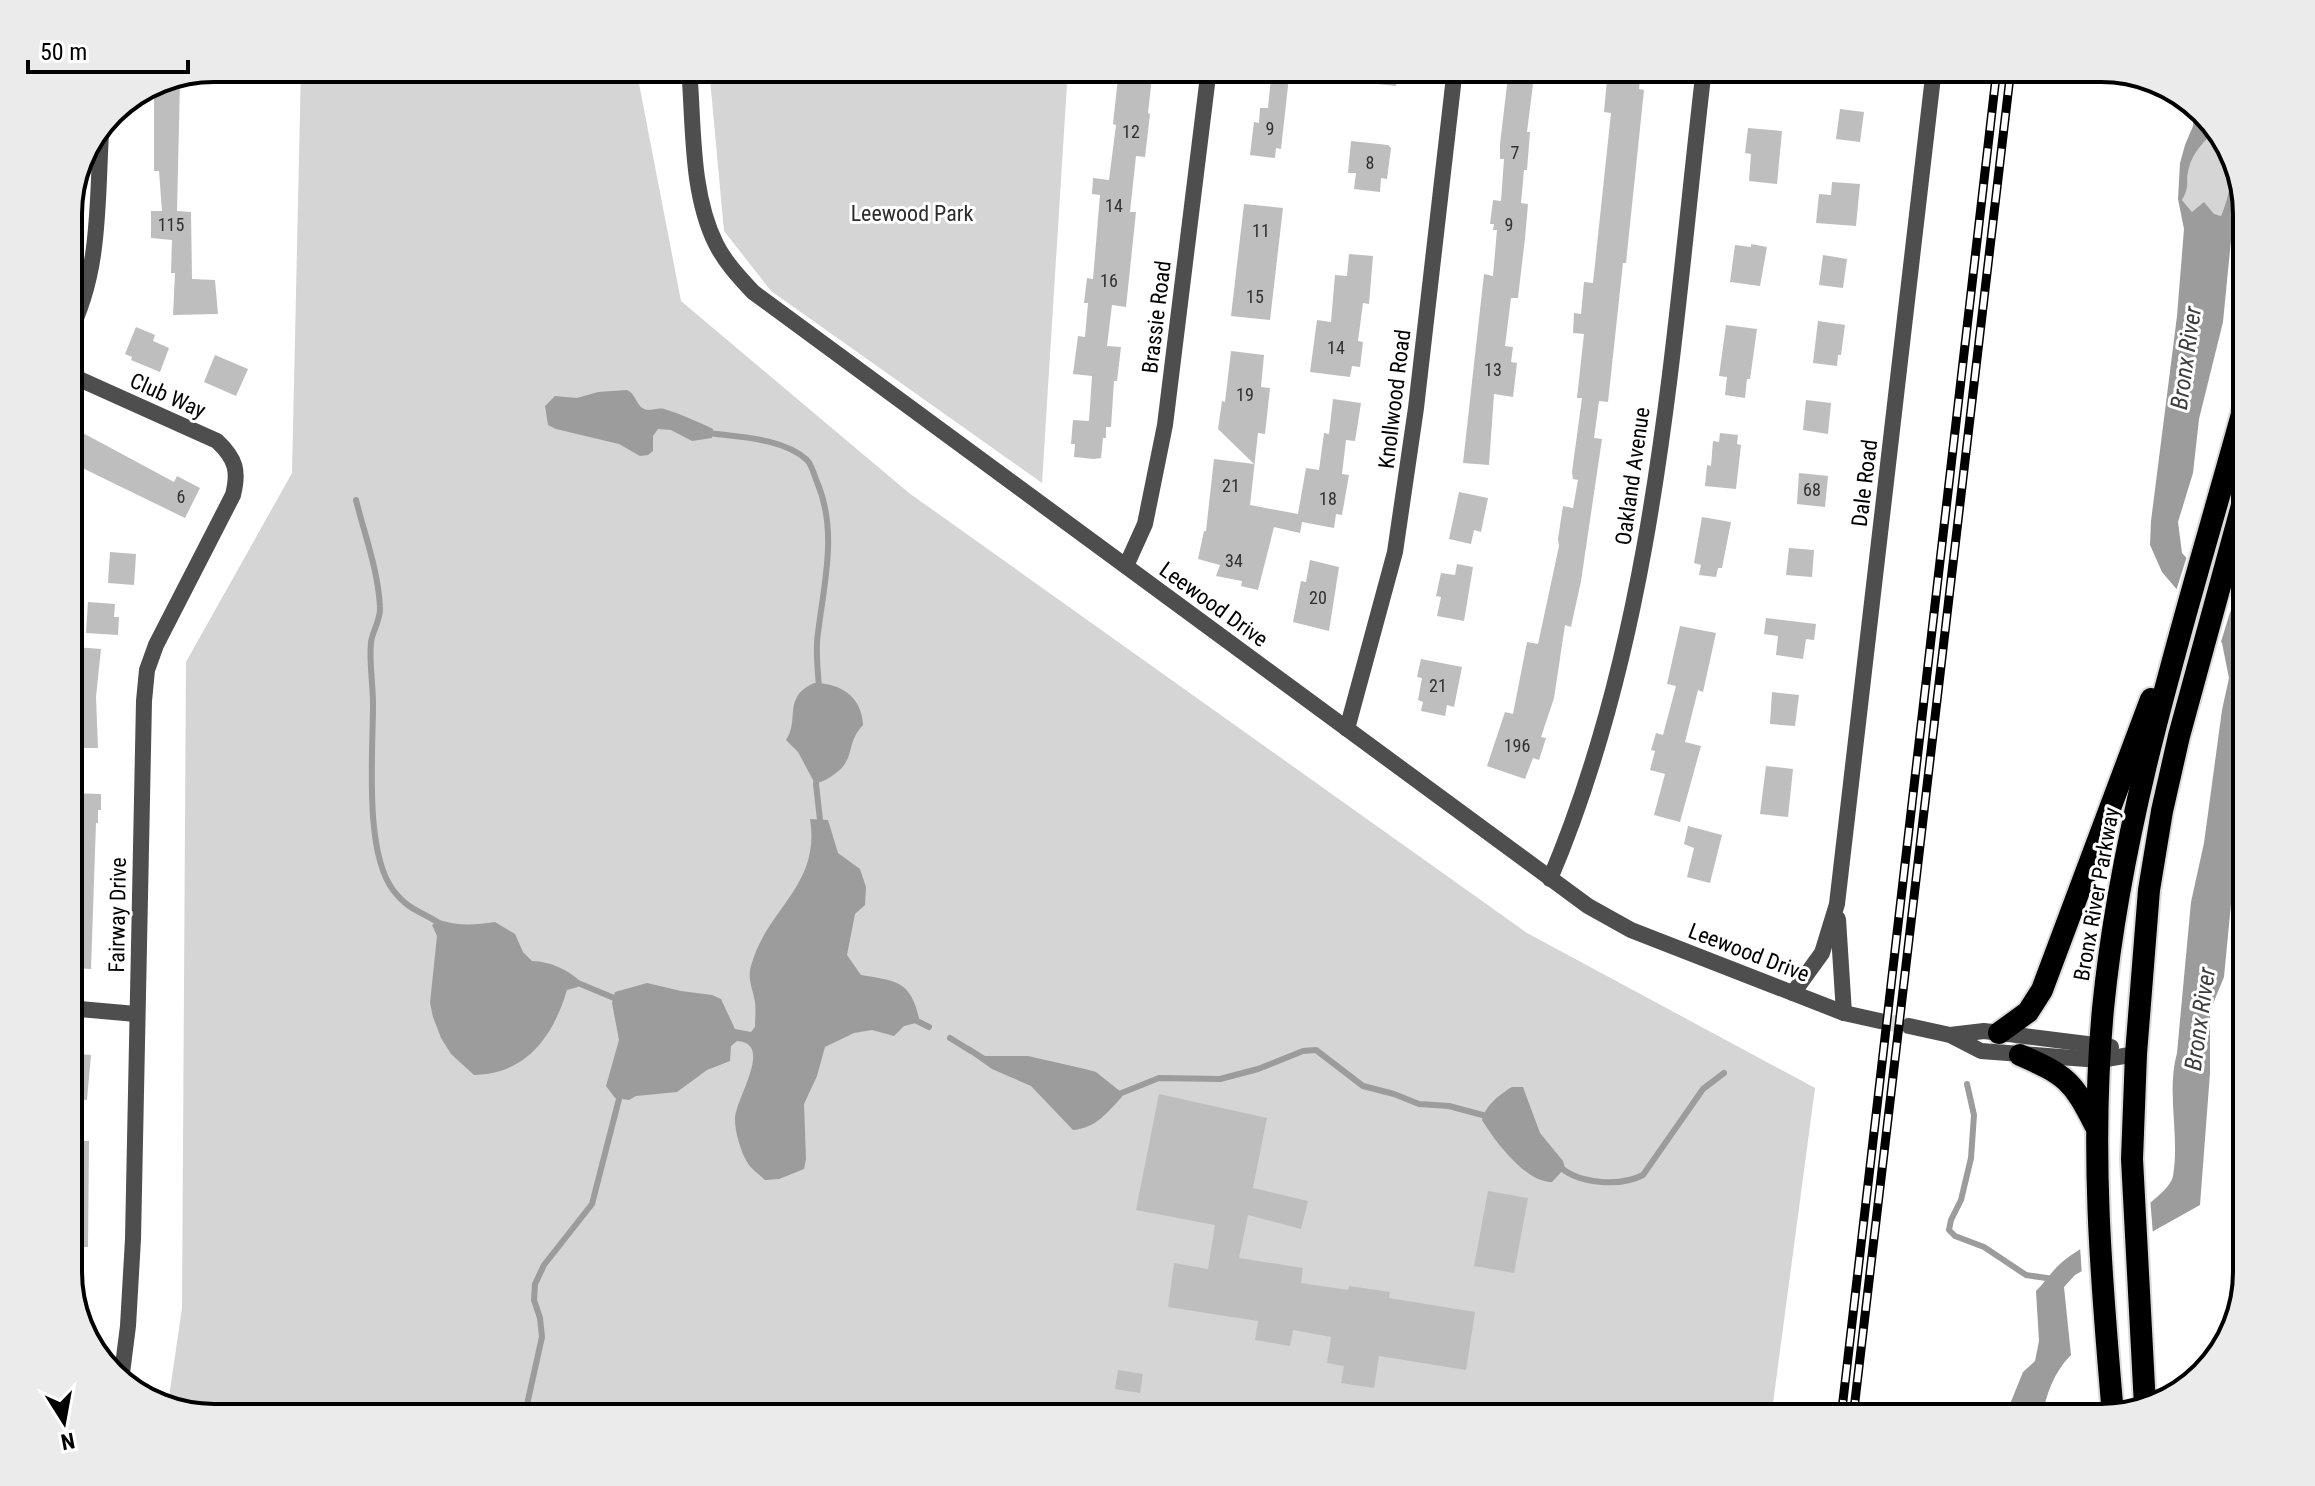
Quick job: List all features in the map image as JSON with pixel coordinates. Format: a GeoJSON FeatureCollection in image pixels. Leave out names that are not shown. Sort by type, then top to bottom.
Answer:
{"type":"FeatureCollection","features":[{"type":"Feature","properties":{"kind":"highway","name":"Bronx River Parkway"},"geometry":{"type":"LineString","coordinates":[[2112,1403],[2097,1210],[2096,1128],[2108,971],[2123,881],[2153,741],[2233,447]]}},
{"type":"Feature","properties":{"kind":"highway"},"geometry":{"type":"LineString","coordinates":[[2144,1396],[2132,1188],[2136,1054],[2144,938],[2155,849],[2173,761],[2233,536]]}},
{"type":"Feature","properties":{"kind":"highway"},"geometry":{"type":"LineString","coordinates":[[1999,1033],[2028,1012],[2042,990],[2139,729],[2184,620]]}},
{"type":"Feature","properties":{"kind":"highway"},"geometry":{"type":"LineString","coordinates":[[2020,1055],[2054,1069],[2069,1082],[2096,1128]]}},
{"type":"Feature","properties":{"kind":"street","name":"Leewood Drive"},"geometry":{"type":"LineString","coordinates":[[690,82],[697,168],[705,217],[716,245],[732,270],[776,311],[1588,906],[1631,930],[1844,1013],[1880,1021]]}},
{"type":"Feature","properties":{"kind":"street","name":"Brassie Road"},"geometry":{"type":"LineString","coordinates":[[1126,566],[1145,524],[1158,465],[1207,82]]}},
{"type":"Feature","properties":{"kind":"street","name":"Knollwood Road"},"geometry":{"type":"LineString","coordinates":[[1347,729],[1395,552],[1416,408],[1453,82]]}},
{"type":"Feature","properties":{"kind":"street","name":"Oakland Avenue"},"geometry":{"type":"LineString","coordinates":[[1550,879],[1579,805],[1637,592],[1652,508],[1702,82]]}},
{"type":"Feature","properties":{"kind":"street","name":"Dale Road"},"geometry":{"type":"LineString","coordinates":[[1844,1013],[1837,904],[1932,82]]}},
{"type":"Feature","properties":{"kind":"street"},"geometry":{"type":"LineString","coordinates":[[82,304],[95,250],[100,149]]}},
{"type":"Feature","properties":{"kind":"street","name":"Club Way"},"geometry":{"type":"LineString","coordinates":[[82,380],[217,441],[226,449],[237,470]]}},
{"type":"Feature","properties":{"kind":"street","name":"Fairway Drive"},"geometry":{"type":"LineString","coordinates":[[123,1367],[133,1239],[136,1014],[147,670],[156,645],[233,495],[237,470]]}},
{"type":"Feature","properties":{"kind":"street","name":"Dale Road"},"geometry":{"type":"LineString","coordinates":[[1793,993],[1822,953],[1837,904]]}},
{"type":"Feature","properties":{"kind":"street"},"geometry":{"type":"LineString","coordinates":[[82,1009],[136,1014]]}},
{"type":"Feature","properties":{"kind":"street"},"geometry":{"type":"LineString","coordinates":[[1909,1026],[1950,1035],[1981,1051],[2020,1055],[2136,1054]]}},
{"type":"Feature","properties":{"kind":"street"},"geometry":{"type":"LineString","coordinates":[[1950,1035],[1975,1031],[1999,1033],[2100,1052]]}},
{"type":"Feature","properties":{"kind":"green space"},"geometry":{"type":"Polygon","coordinates":[[[301,82],[639,82],[681,301],[909,493],[1527,933],[1815,1088],[1773,1404],[214,1404],[169,1396],[182,1308],[186,662],[292,473],[301,82]]]}},
{"type":"Feature","properties":{"kind":"green space","name":"Leewood Park"},"geometry":{"type":"Polygon","coordinates":[[[710,82],[1067,82],[1042,483],[771,291],[724,231],[710,82]]]}},
{"type":"Feature","properties":{"kind":"green space"},"geometry":{"type":"Polygon","coordinates":[[[2208,138],[2223,164],[2228,180],[2228,194],[2221,216],[2192,212],[2182,200],[2191,162],[2208,138]]]}},
{"type":"Feature","properties":{"kind":"water","name":"Bronx River"},"geometry":{"type":"Polygon","coordinates":[[[2194,121],[2208,138],[2193,157],[2182,200],[2192,212],[2204,202],[2214,214],[2221,216],[2229,186],[2233,214],[2223,322],[2199,419],[2193,473],[2178,522],[2182,553],[2233,608],[2233,882],[2224,977],[2210,1011],[2210,1073],[2200,1205],[2075,1275],[2064,1287],[2071,1355],[2052,1384],[2045,1404],[2010,1404],[2023,1372],[2035,1361],[2039,1341],[2036,1291],[2061,1263],[2141,1210],[2168,1186],[2173,1176],[2173,1083],[2191,902],[2204,843],[2229,678],[2222,643],[2162,572],[2150,545],[2184,229],[2178,199],[2180,163],[2194,121]]]}},
{"type":"Feature","properties":{"kind":"water"},"geometry":{"type":"Polygon","coordinates":[[[627,390],[644,409],[664,409],[713,429],[712,438],[692,441],[671,430],[658,429],[653,436],[653,451],[640,456],[619,444],[548,425],[545,406],[555,396],[577,398],[598,392],[627,390]]]}},
{"type":"Feature","properties":{"kind":"water"},"geometry":{"type":"Polygon","coordinates":[[[814,683],[841,689],[854,699],[863,725],[841,768],[821,782],[813,780],[798,752],[786,740],[798,695],[814,683]]]}},
{"type":"Feature","properties":{"kind":"water"},"geometry":{"type":"Polygon","coordinates":[[[810,819],[828,820],[838,853],[860,869],[866,887],[865,905],[855,914],[847,955],[861,975],[892,981],[906,989],[919,1018],[894,1036],[872,1030],[854,1033],[825,1047],[817,1076],[804,1104],[804,1169],[779,1179],[765,1180],[747,1162],[735,1125],[736,1111],[753,1062],[753,1051],[748,1044],[737,1041],[731,1046],[730,1061],[707,1070],[677,1092],[636,1096],[629,1100],[615,1098],[606,1086],[619,1040],[612,1003],[615,992],[647,983],[712,995],[721,999],[735,1029],[751,1032],[755,1027],[755,1002],[750,980],[751,966],[758,946],[808,862],[810,819]]]}},
{"type":"Feature","properties":{"kind":"water"},"geometry":{"type":"Polygon","coordinates":[[[439,920],[467,924],[495,922],[515,934],[523,952],[532,961],[557,966],[579,980],[578,987],[567,990],[554,1023],[535,1050],[508,1068],[474,1075],[451,1054],[441,1038],[430,1003],[437,936],[432,925],[439,920]]]}},
{"type":"Feature","properties":{"kind":"water"},"geometry":{"type":"Polygon","coordinates":[[[969,1046],[985,1056],[1028,1056],[1096,1072],[1121,1092],[1122,1097],[1095,1123],[1073,1130],[1031,1086],[992,1069],[965,1050],[969,1046]]]}},
{"type":"Feature","properties":{"kind":"water"},"geometry":{"type":"Polygon","coordinates":[[[1512,1087],[1523,1087],[1540,1133],[1563,1161],[1565,1168],[1552,1182],[1532,1176],[1522,1168],[1503,1149],[1482,1120],[1494,1101],[1512,1087]]]}},
{"type":"Feature","properties":{"kind":"pier"},"geometry":{"type":"Polygon","coordinates":[[[2188,553],[2233,603],[2219,648],[2175,594],[2188,553]]]}},
{"type":"Feature","properties":{"kind":"pier"},"geometry":{"type":"Polygon","coordinates":[[[2150,1197],[2153,1235],[2082,1276],[2080,1246],[2150,1197]]]}},
{"type":"Feature","properties":{"kind":"building"},"geometry":{"type":"Polygon","coordinates":[[[1118,82],[1151,82],[1145,157],[1136,156],[1130,212],[1136,212],[1126,307],[1112,305],[1107,346],[1121,347],[1117,381],[1114,381],[1111,427],[1106,427],[1101,458],[1094,459],[1074,457],[1075,444],[1071,444],[1073,420],[1089,421],[1092,376],[1073,374],[1078,336],[1085,337],[1087,278],[1093,279],[1100,195],[1092,194],[1093,178],[1109,180],[1116,125],[1113,124],[1118,82]]]}},
{"type":"Feature","properties":{"kind":"building"},"geometry":{"type":"Polygon","coordinates":[[[1271,82],[1288,82],[1281,149],[1276,148],[1275,158],[1250,155],[1254,122],[1259,123],[1260,108],[1268,108],[1271,82]]]}},
{"type":"Feature","properties":{"kind":"building"},"geometry":{"type":"Polygon","coordinates":[[[1369,82],[1396,82],[1396,86],[1369,82]]]}},
{"type":"Feature","properties":{"kind":"building"},"geometry":{"type":"Polygon","coordinates":[[[1507,82],[1533,82],[1527,132],[1530,132],[1527,170],[1524,170],[1521,203],[1528,204],[1525,238],[1518,298],[1511,298],[1505,346],[1513,347],[1511,362],[1517,363],[1513,397],[1494,394],[1489,465],[1463,463],[1484,274],[1493,276],[1497,230],[1493,230],[1494,224],[1490,224],[1493,200],[1501,201],[1504,159],[1500,159],[1507,82]]]}},
{"type":"Feature","properties":{"kind":"building"},"geometry":{"type":"Polygon","coordinates":[[[1607,82],[1640,82],[1639,89],[1644,90],[1626,263],[1623,263],[1608,402],[1599,401],[1594,438],[1602,439],[1581,581],[1571,627],[1565,625],[1554,698],[1541,737],[1546,738],[1539,760],[1533,758],[1525,779],[1487,766],[1505,712],[1513,714],[1527,642],[1538,644],[1559,546],[1563,506],[1573,508],[1578,480],[1573,479],[1572,472],[1582,398],[1577,398],[1584,334],[1573,333],[1574,313],[1581,314],[1584,282],[1593,283],[1611,113],[1604,112],[1607,82]]]}},
{"type":"Feature","properties":{"kind":"building"},"geometry":{"type":"Polygon","coordinates":[[[180,87],[177,211],[191,212],[192,279],[215,280],[218,314],[173,315],[175,273],[171,273],[172,240],[151,238],[151,211],[162,211],[159,171],[154,171],[154,97],[180,87]]]}},
{"type":"Feature","properties":{"kind":"building"},"geometry":{"type":"Polygon","coordinates":[[[1840,109],[1864,112],[1860,142],[1836,139],[1840,109]]]}},
{"type":"Feature","properties":{"kind":"building"},"geometry":{"type":"Polygon","coordinates":[[[1748,128],[1782,131],[1777,184],[1749,181],[1751,154],[1745,153],[1748,128]]]}},
{"type":"Feature","properties":{"kind":"building"},"geometry":{"type":"Polygon","coordinates":[[[1351,141],[1388,145],[1391,148],[1387,179],[1381,178],[1380,192],[1354,189],[1356,173],[1348,173],[1351,141]]]}},
{"type":"Feature","properties":{"kind":"building"},"geometry":{"type":"Polygon","coordinates":[[[1832,182],[1860,184],[1856,226],[1816,223],[1819,194],[1831,195],[1832,182]]]}},
{"type":"Feature","properties":{"kind":"building"},"geometry":{"type":"Polygon","coordinates":[[[1244,204],[1283,208],[1270,320],[1231,316],[1244,204]]]}},
{"type":"Feature","properties":{"kind":"building"},"geometry":{"type":"Polygon","coordinates":[[[1751,244],[1767,247],[1760,286],[1730,282],[1735,245],[1751,247],[1751,244]]]}},
{"type":"Feature","properties":{"kind":"building"},"geometry":{"type":"Polygon","coordinates":[[[1349,254],[1373,256],[1369,304],[1363,303],[1358,341],[1363,342],[1360,367],[1352,366],[1350,377],[1310,372],[1317,320],[1331,322],[1335,275],[1347,276],[1349,254]]]}},
{"type":"Feature","properties":{"kind":"building"},"geometry":{"type":"Polygon","coordinates":[[[1823,255],[1847,259],[1843,288],[1819,285],[1823,255]]]}},
{"type":"Feature","properties":{"kind":"building"},"geometry":{"type":"Polygon","coordinates":[[[1818,321],[1845,325],[1837,366],[1813,363],[1818,321]]]}},
{"type":"Feature","properties":{"kind":"building"},"geometry":{"type":"Polygon","coordinates":[[[1726,325],[1757,329],[1745,398],[1725,395],[1727,377],[1719,376],[1726,325]]]}},
{"type":"Feature","properties":{"kind":"building"},"geometry":{"type":"Polygon","coordinates":[[[136,327],[155,335],[153,341],[169,348],[160,372],[131,360],[132,357],[125,354],[136,327]]]}},
{"type":"Feature","properties":{"kind":"building"},"geometry":{"type":"Polygon","coordinates":[[[1231,351],[1264,355],[1261,387],[1270,388],[1265,434],[1258,433],[1250,505],[1298,514],[1306,468],[1319,470],[1324,433],[1329,434],[1333,399],[1361,403],[1355,441],[1346,440],[1342,474],[1349,475],[1342,515],[1336,514],[1334,528],[1302,522],[1300,533],[1274,527],[1258,590],[1241,586],[1242,581],[1216,576],[1220,565],[1198,559],[1206,531],[1214,459],[1254,464],[1218,429],[1222,401],[1225,402],[1231,351]]]}},
{"type":"Feature","properties":{"kind":"building"},"geometry":{"type":"Polygon","coordinates":[[[215,355],[248,369],[236,396],[204,382],[215,355]]]}},
{"type":"Feature","properties":{"kind":"building"},"geometry":{"type":"Polygon","coordinates":[[[1806,400],[1831,403],[1828,434],[1803,430],[1806,400]]]}},
{"type":"Feature","properties":{"kind":"building"},"geometry":{"type":"Polygon","coordinates":[[[82,433],[174,482],[177,476],[200,488],[185,518],[82,468],[82,433]]]}},
{"type":"Feature","properties":{"kind":"building"},"geometry":{"type":"Polygon","coordinates":[[[1720,433],[1738,435],[1737,444],[1741,445],[1736,489],[1705,486],[1707,465],[1711,466],[1713,441],[1719,442],[1720,433]]]}},
{"type":"Feature","properties":{"kind":"building"},"geometry":{"type":"Polygon","coordinates":[[[1799,473],[1828,476],[1825,507],[1797,504],[1799,473]]]}},
{"type":"Feature","properties":{"kind":"building"},"geometry":{"type":"Polygon","coordinates":[[[1459,492],[1488,498],[1481,532],[1474,530],[1471,544],[1449,539],[1459,492]]]}},
{"type":"Feature","properties":{"kind":"building"},"geometry":{"type":"Polygon","coordinates":[[[1702,517],[1731,522],[1722,568],[1718,568],[1716,577],[1699,575],[1701,565],[1694,563],[1702,517]]]}},
{"type":"Feature","properties":{"kind":"building"},"geometry":{"type":"Polygon","coordinates":[[[1789,548],[1814,550],[1812,577],[1786,575],[1789,548]]]}},
{"type":"Feature","properties":{"kind":"building"},"geometry":{"type":"Polygon","coordinates":[[[110,552],[136,554],[134,585],[108,583],[110,552]]]}},
{"type":"Feature","properties":{"kind":"building"},"geometry":{"type":"Polygon","coordinates":[[[1310,560],[1339,567],[1329,631],[1293,622],[1301,581],[1306,582],[1310,560]]]}},
{"type":"Feature","properties":{"kind":"building"},"geometry":{"type":"Polygon","coordinates":[[[1457,564],[1473,567],[1464,621],[1437,616],[1441,597],[1436,596],[1441,573],[1455,575],[1457,564]]]}},
{"type":"Feature","properties":{"kind":"building"},"geometry":{"type":"Polygon","coordinates":[[[88,602],[115,604],[114,617],[119,617],[118,635],[86,633],[88,602]]]}},
{"type":"Feature","properties":{"kind":"building"},"geometry":{"type":"Polygon","coordinates":[[[1766,618],[1816,624],[1814,640],[1806,639],[1803,659],[1776,655],[1778,636],[1764,634],[1766,618]]]}},
{"type":"Feature","properties":{"kind":"building"},"geometry":{"type":"Polygon","coordinates":[[[1680,626],[1716,633],[1703,692],[1698,690],[1685,742],[1701,746],[1680,822],[1654,815],[1665,774],[1650,770],[1656,733],[1663,735],[1676,686],[1667,684],[1680,626]]]}},
{"type":"Feature","properties":{"kind":"building"},"geometry":{"type":"Polygon","coordinates":[[[82,648],[101,649],[96,697],[98,748],[82,748],[82,648]]]}},
{"type":"Feature","properties":{"kind":"building"},"geometry":{"type":"Polygon","coordinates":[[[1421,659],[1462,667],[1454,707],[1447,705],[1445,716],[1421,711],[1423,702],[1418,700],[1422,678],[1417,677],[1421,659]]]}},
{"type":"Feature","properties":{"kind":"building"},"geometry":{"type":"Polygon","coordinates":[[[1772,692],[1799,695],[1795,726],[1770,724],[1772,692]]]}},
{"type":"Feature","properties":{"kind":"building"},"geometry":{"type":"Polygon","coordinates":[[[1766,766],[1793,769],[1788,817],[1760,814],[1766,766]]]}},
{"type":"Feature","properties":{"kind":"building"},"geometry":{"type":"Polygon","coordinates":[[[82,793],[101,794],[101,810],[98,810],[96,823],[91,969],[82,969],[82,793]]]}},
{"type":"Feature","properties":{"kind":"building"},"geometry":{"type":"Polygon","coordinates":[[[1688,826],[1722,835],[1710,883],[1687,877],[1694,848],[1684,844],[1688,826]]]}},
{"type":"Feature","properties":{"kind":"building"},"geometry":{"type":"Polygon","coordinates":[[[82,1054],[91,1055],[87,1100],[82,1099],[82,1054]]]}},
{"type":"Feature","properties":{"kind":"building"},"geometry":{"type":"Polygon","coordinates":[[[1159,1094],[1267,1118],[1253,1188],[1308,1201],[1301,1229],[1248,1215],[1239,1258],[1303,1268],[1301,1283],[1390,1292],[1389,1298],[1475,1312],[1466,1370],[1379,1356],[1374,1388],[1341,1383],[1344,1366],[1327,1363],[1331,1337],[1293,1330],[1290,1346],[1255,1340],[1258,1321],[1168,1307],[1174,1263],[1208,1269],[1215,1225],[1136,1210],[1159,1094]]]}},
{"type":"Feature","properties":{"kind":"building"},"geometry":{"type":"Polygon","coordinates":[[[82,1141],[89,1141],[88,1247],[82,1247],[82,1141]]]}},
{"type":"Feature","properties":{"kind":"building"},"geometry":{"type":"Polygon","coordinates":[[[1488,1191],[1528,1198],[1514,1273],[1474,1266],[1488,1191]]]}},
{"type":"Feature","properties":{"kind":"building"},"geometry":{"type":"Polygon","coordinates":[[[1118,1370],[1143,1374],[1140,1393],[1115,1389],[1118,1370]]]}},
{"type":"Feature","properties":{"kind":"waterway"},"geometry":{"type":"LineString","coordinates":[[708,433],[786,447],[807,460],[812,467],[823,501],[828,538],[817,640],[819,688]]}},
{"type":"Feature","properties":{"kind":"waterway"},"geometry":{"type":"LineString","coordinates":[[356,500],[374,566],[380,607],[371,650],[372,801],[378,851],[384,873],[399,897],[442,925]]}},
{"type":"Feature","properties":{"kind":"waterway"},"geometry":{"type":"LineString","coordinates":[[817,774],[820,820]]}},
{"type":"Feature","properties":{"kind":"waterway"},"geometry":{"type":"LineString","coordinates":[[578,983],[614,998]]}},
{"type":"Feature","properties":{"kind":"waterway"},"geometry":{"type":"LineString","coordinates":[[917,1021],[929,1027]]}},
{"type":"Feature","properties":{"kind":"waterway"},"geometry":{"type":"LineString","coordinates":[[950,1038],[971,1051]]}},
{"type":"Feature","properties":{"kind":"waterway"},"geometry":{"type":"LineString","coordinates":[[1114,1096],[1159,1078],[1220,1079],[1258,1069],[1303,1051],[1316,1050],[1363,1086],[1419,1104],[1449,1106],[1490,1117]]}},
{"type":"Feature","properties":{"kind":"waterway"},"geometry":{"type":"LineString","coordinates":[[1559,1166],[1577,1177],[1600,1182],[1623,1181],[1643,1175],[1703,1089],[1724,1073]]}},
{"type":"Feature","properties":{"kind":"waterway"},"geometry":{"type":"LineString","coordinates":[[1967,1084],[1974,1115],[1971,1158],[1961,1200],[1949,1230],[1955,1236],[1984,1247],[2026,1275],[2053,1279]]}},
{"type":"Feature","properties":{"kind":"waterway"},"geometry":{"type":"LineString","coordinates":[[527,1404],[542,1337],[534,1300],[535,1284],[544,1265],[592,1204],[619,1099]]}},
{"type":"Feature","properties":{"kind":"tunnel"},"geometry":{"type":"LineString","coordinates":[[1880,1021],[1909,1026]]}},
{"type":"Feature","properties":{"kind":"railway"},"geometry":{"type":"LineString","coordinates":[[1843,1404],[1995,82]]}},
{"type":"Feature","properties":{"kind":"railway"},"geometry":{"type":"LineString","coordinates":[[1855,1404],[2009,82]]}}]}
